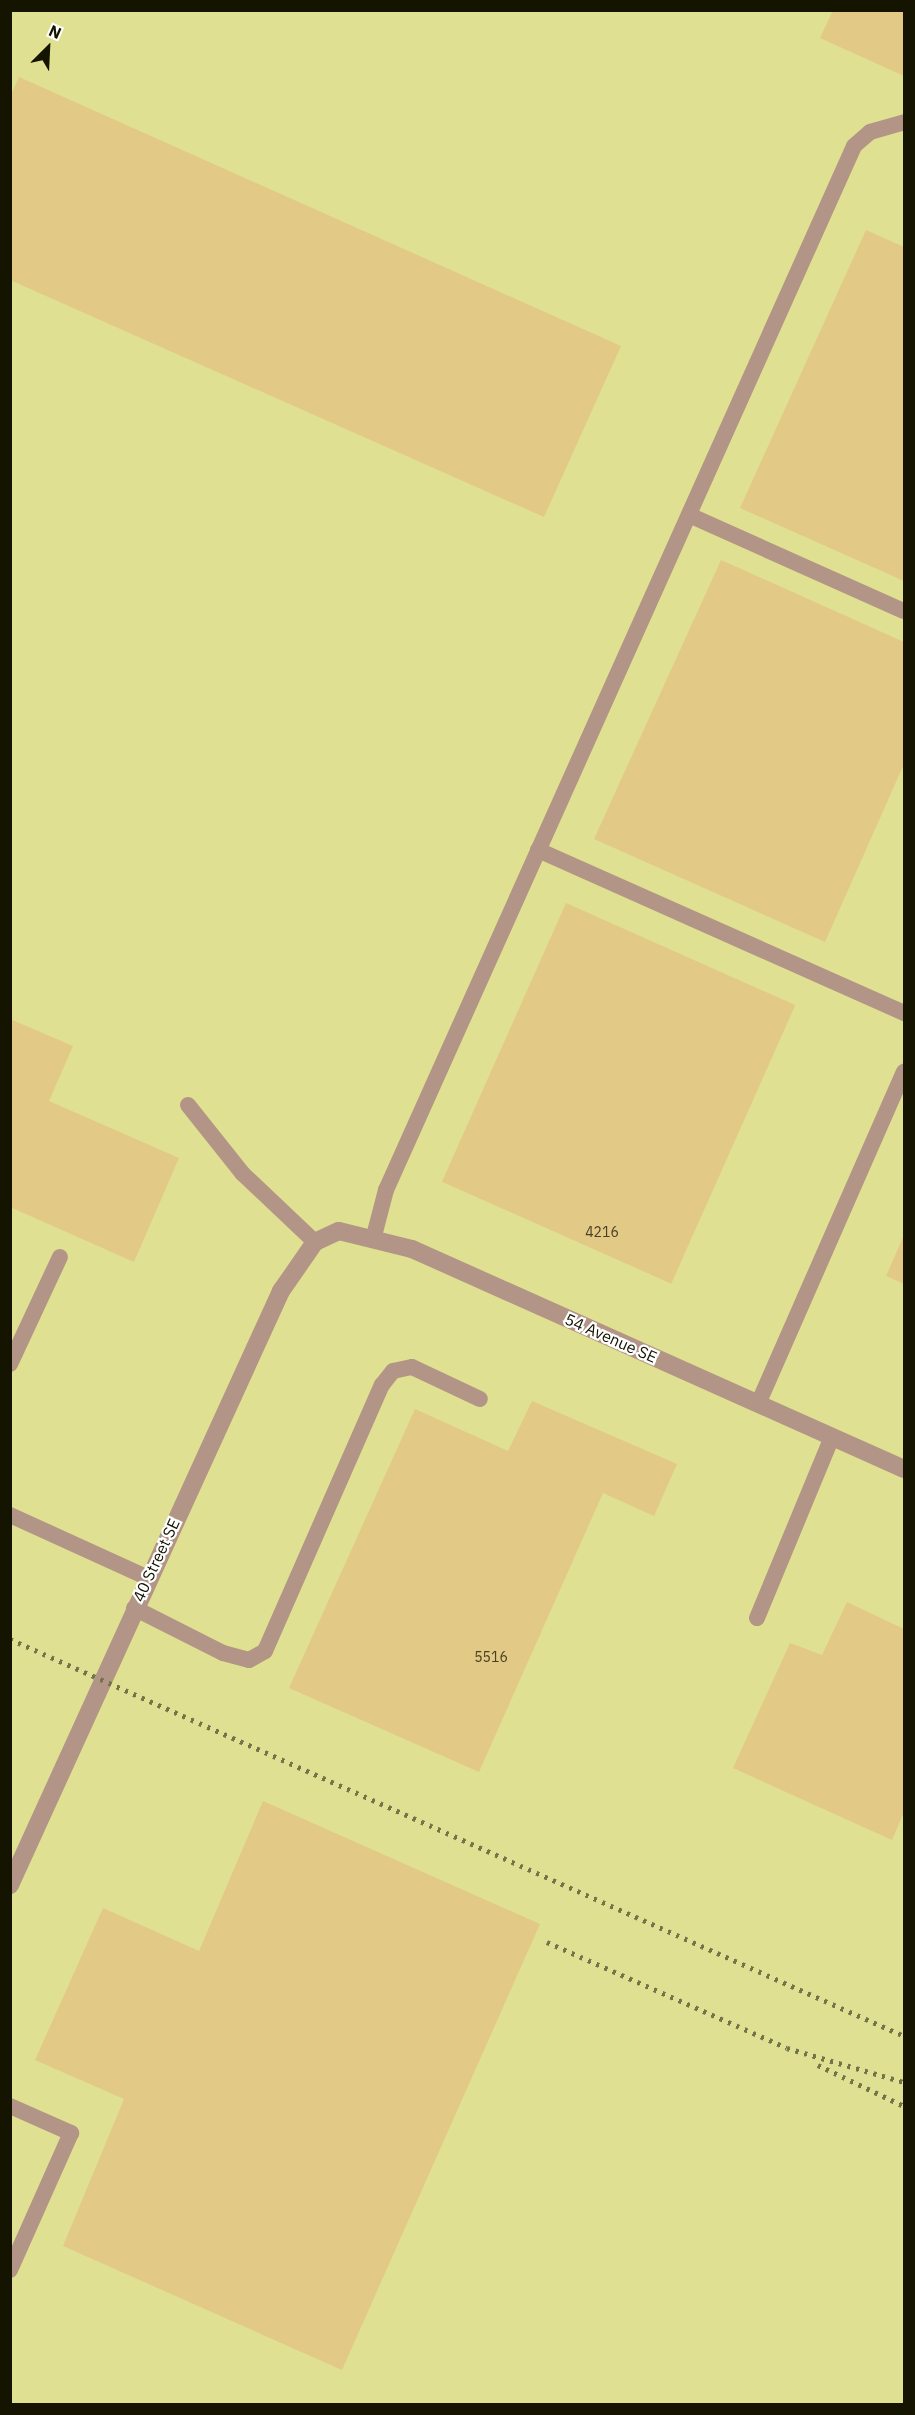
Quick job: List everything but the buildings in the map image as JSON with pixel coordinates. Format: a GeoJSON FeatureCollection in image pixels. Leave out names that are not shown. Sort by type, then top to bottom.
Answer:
{"type":"FeatureCollection","features":[{"type":"Feature","properties":{"kind":"street","name":"54 Avenue SE"},"geometry":{"type":"LineString","coordinates":[[315,1242],[339,1231],[375,1236],[904,1469]]}},
{"type":"Feature","properties":{"kind":"street","name":"40 Street SE"},"geometry":{"type":"LineString","coordinates":[[10,1885],[134,1608],[281,1292],[315,1242]]}},
{"type":"Feature","properties":{"kind":"lane"},"geometry":{"type":"LineString","coordinates":[[375,1236],[386,1190],[854,146],[870,132],[904,122]]}},
{"type":"Feature","properties":{"kind":"lane"},"geometry":{"type":"LineString","coordinates":[[689,515],[904,611]]}},
{"type":"Feature","properties":{"kind":"lane"},"geometry":{"type":"LineString","coordinates":[[538,850],[904,1013]]}},
{"type":"Feature","properties":{"kind":"lane"},"geometry":{"type":"LineString","coordinates":[[758,1404],[904,1072]]}},
{"type":"Feature","properties":{"kind":"lane"},"geometry":{"type":"LineString","coordinates":[[188,1105],[242,1173],[315,1242]]}},
{"type":"Feature","properties":{"kind":"lane"},"geometry":{"type":"LineString","coordinates":[[10,1364],[60,1257]]}},
{"type":"Feature","properties":{"kind":"lane"},"geometry":{"type":"LineString","coordinates":[[134,1608],[223,1653],[249,1660],[266,1652],[382,1385],[393,1371],[412,1366],[480,1399]]}},
{"type":"Feature","properties":{"kind":"lane"},"geometry":{"type":"LineString","coordinates":[[757,1618],[832,1437]]}},
{"type":"Feature","properties":{"kind":"lane"},"geometry":{"type":"LineString","coordinates":[[10,1515],[148,1578]]}},
{"type":"Feature","properties":{"kind":"lane"},"geometry":{"type":"LineString","coordinates":[[10,2106],[71,2133],[10,2270]]}},
{"type":"Feature","properties":{"kind":"shaded area"},"geometry":{"type":"Polygon","coordinates":[[[11,11],[904,11],[904,2404],[11,2404],[11,11]]]}},
{"type":"Feature","properties":{"kind":"railway"},"geometry":{"type":"LineString","coordinates":[[10,1639],[904,2036]]}},
{"type":"Feature","properties":{"kind":"railway"},"geometry":{"type":"LineString","coordinates":[[547,1942],[787,2048],[904,2082]]}},
{"type":"Feature","properties":{"kind":"railway"},"geometry":{"type":"LineString","coordinates":[[818,2065],[904,2106]]}}]}
